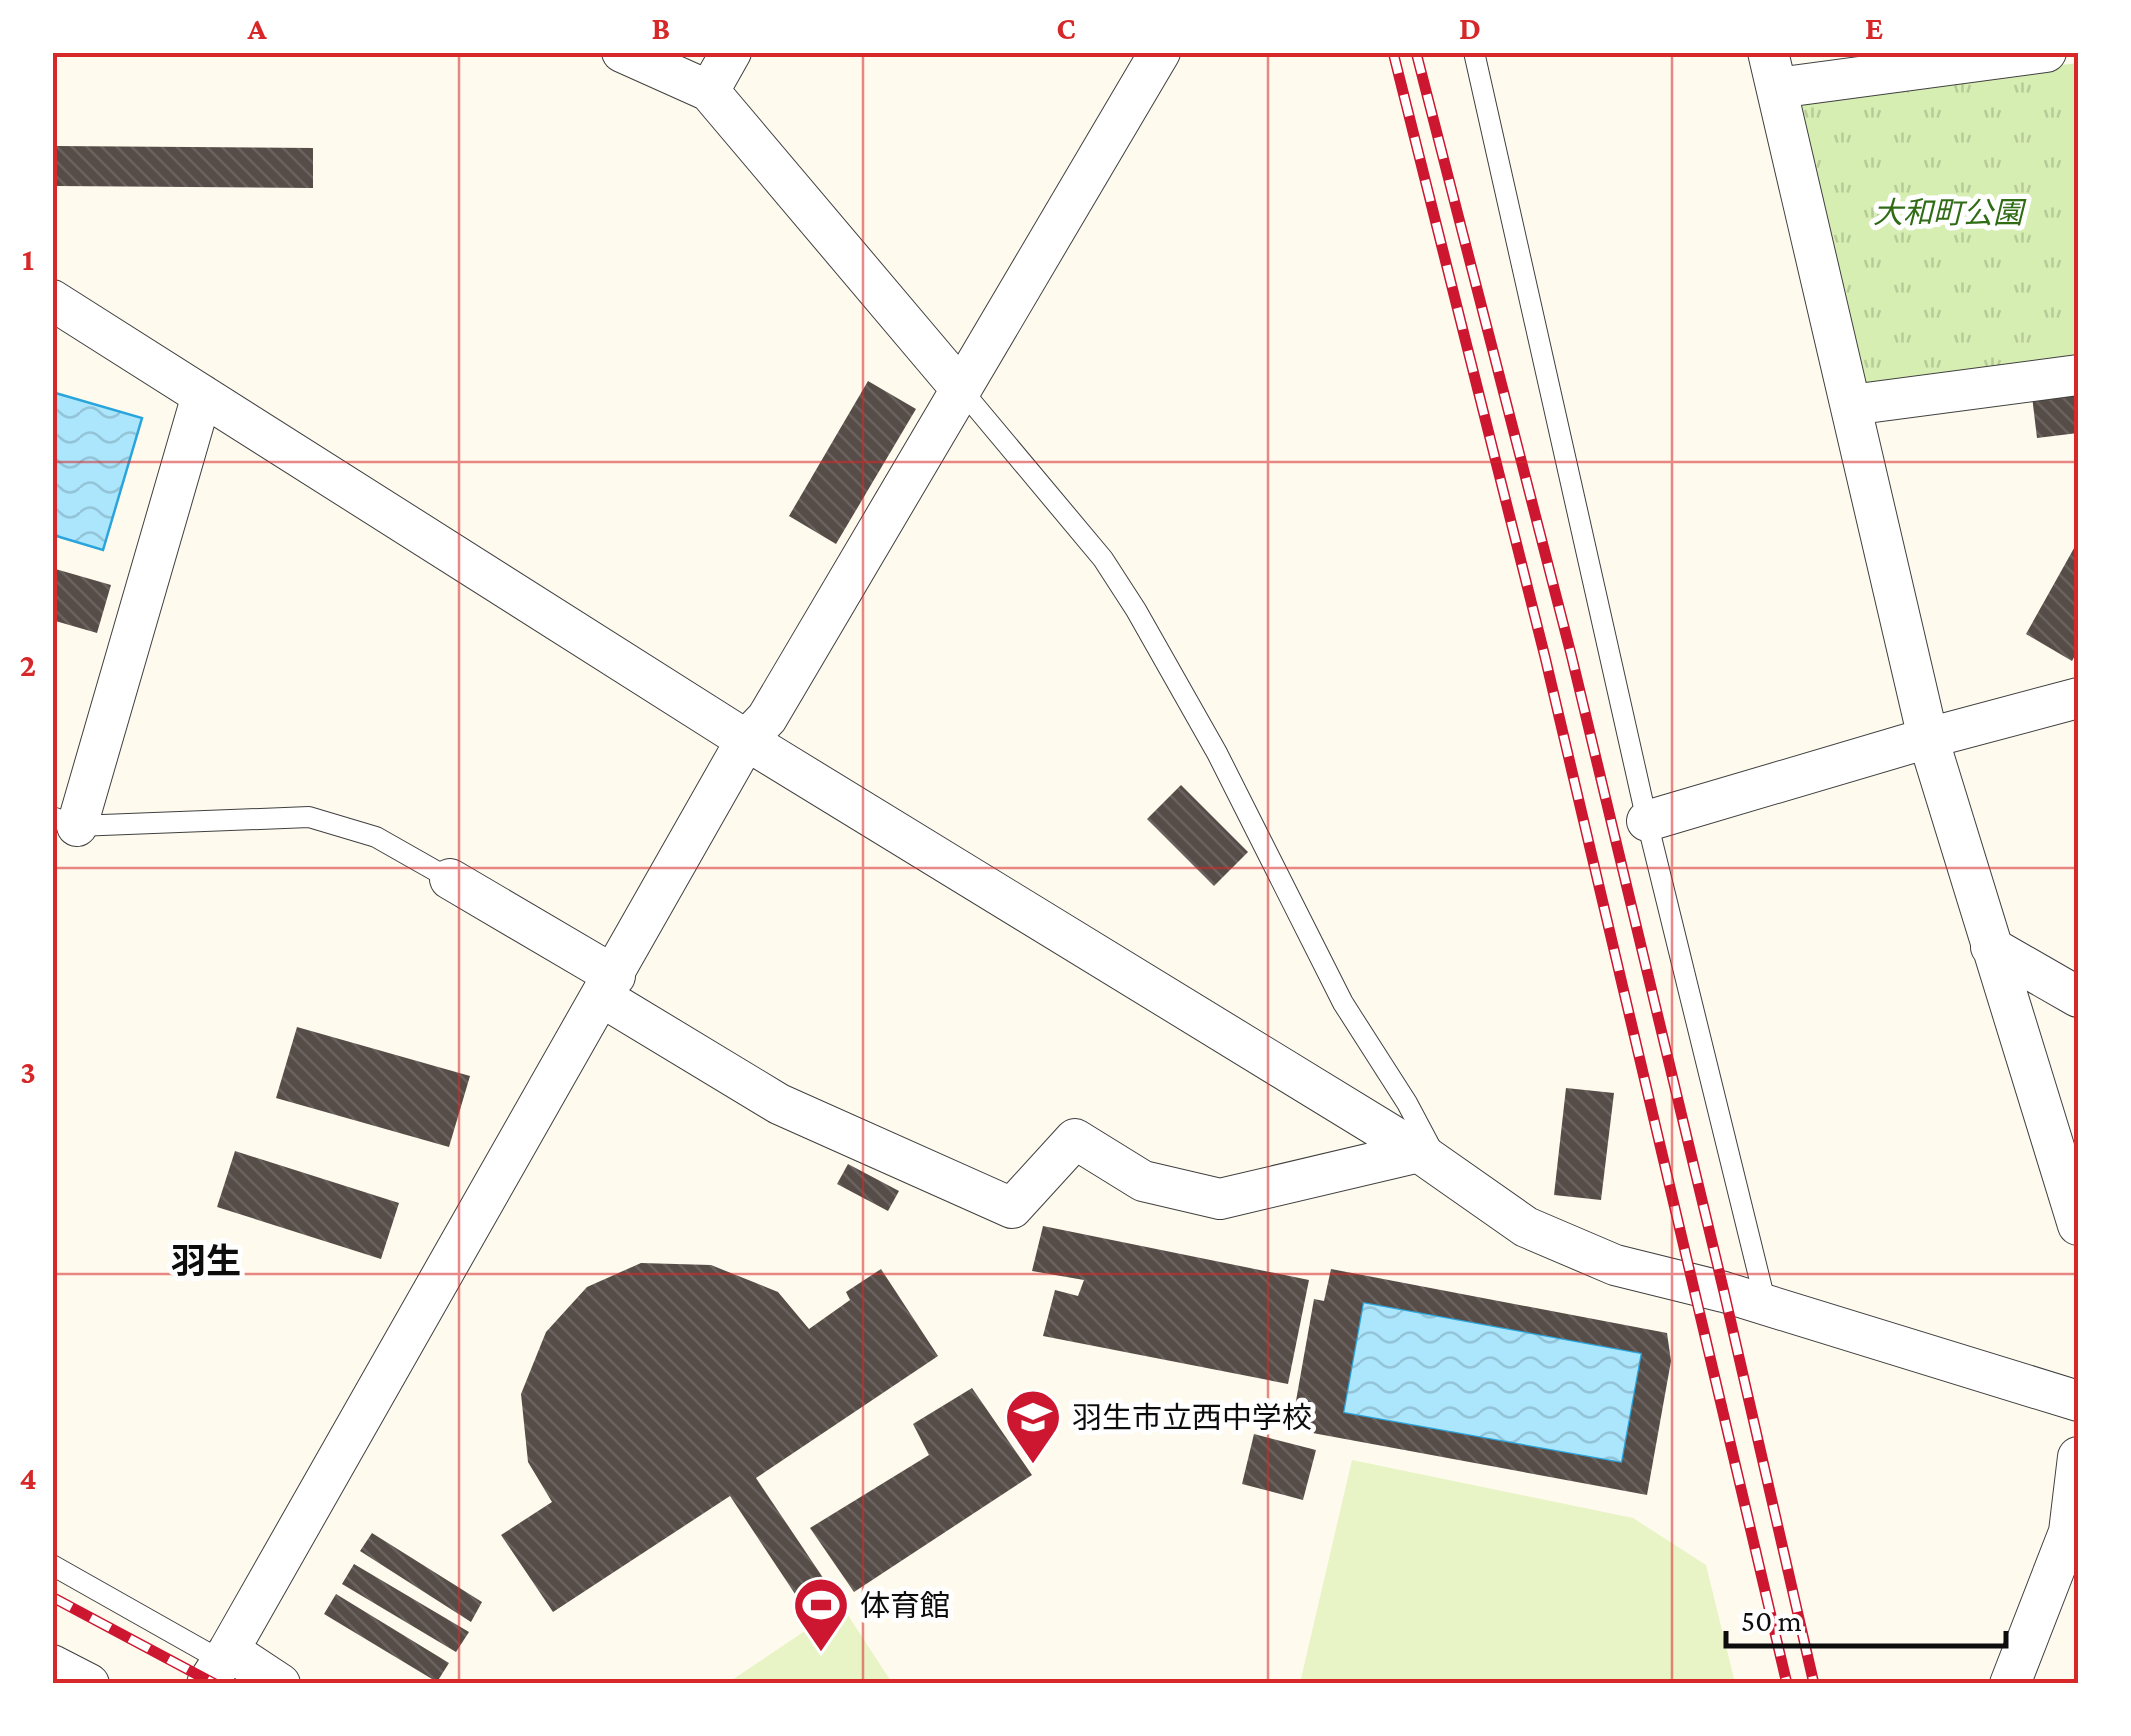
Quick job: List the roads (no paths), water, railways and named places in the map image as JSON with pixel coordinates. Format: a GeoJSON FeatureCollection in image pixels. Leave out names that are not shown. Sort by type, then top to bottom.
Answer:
{"type":"FeatureCollection","features":[{"type":"Feature","properties":{"kind":"street"},"geometry":{"type":"LineString","coordinates":[[622,52],[709,91],[960,388]]}},
{"type":"Feature","properties":{"kind":"street"},"geometry":{"type":"LineString","coordinates":[[709,91],[730,52]]}},
{"type":"Feature","properties":{"kind":"street"},"geometry":{"type":"LineString","coordinates":[[280,1684],[219,1665],[746,740],[767,718],[1160,52]]}},
{"type":"Feature","properties":{"kind":"street"},"geometry":{"type":"LineString","coordinates":[[2046,52],[1772,70],[1928,738],[2078,1225]]}},
{"type":"Feature","properties":{"kind":"street"},"geometry":{"type":"LineString","coordinates":[[52,300],[746,740],[1430,1159],[1526,1227],[1615,1265],[1766,1306],[2078,1401]]}},
{"type":"Feature","properties":{"kind":"street"},"geometry":{"type":"LineString","coordinates":[[1851,406],[2078,375]]}},
{"type":"Feature","properties":{"kind":"street"},"geometry":{"type":"LineString","coordinates":[[65,821],[202,396]]}},
{"type":"Feature","properties":{"kind":"street"},"geometry":{"type":"LineString","coordinates":[[1647,820],[2078,698]]}},
{"type":"Feature","properties":{"kind":"street"},"geometry":{"type":"LineString","coordinates":[[450,879],[779,1104],[1012,1208],[1075,1139],[1143,1181],[1220,1199],[1430,1159]]}},
{"type":"Feature","properties":{"kind":"street"},"geometry":{"type":"LineString","coordinates":[[1991,947],[2078,997]]}},
{"type":"Feature","properties":{"kind":"street"},"geometry":{"type":"LineString","coordinates":[[2010,1684],[2069,1532],[2078,1457]]}},
{"type":"Feature","properties":{"kind":"street"},"geometry":{"type":"LineString","coordinates":[[52,1665],[88,1684]]}},
{"type":"Feature","properties":{"kind":"lane"},"geometry":{"type":"LineString","coordinates":[[1474,52],[1647,820],[1766,1306]]}},
{"type":"Feature","properties":{"kind":"lane"},"geometry":{"type":"LineString","coordinates":[[960,388],[1104,559],[1136,610],[1217,753],[1343,1003],[1407,1102],[1430,1159]]}},
{"type":"Feature","properties":{"kind":"lane"},"geometry":{"type":"LineString","coordinates":[[65,821],[308,818],[376,837],[450,879]]}},
{"type":"Feature","properties":{"kind":"lane"},"geometry":{"type":"LineString","coordinates":[[52,1565],[219,1665]]}},
{"type":"Feature","properties":{"kind":"water"},"geometry":{"type":"Polygon","coordinates":[[[52,392],[142,418],[103,550],[53,535],[52,392]]]}},
{"type":"Feature","properties":{"kind":"water"},"geometry":{"type":"Polygon","coordinates":[[[1363,1302],[1642,1353],[1622,1463],[1343,1413],[1363,1302]]]}},
{"type":"Feature","properties":{"kind":"railway"},"geometry":{"type":"LineString","coordinates":[[1393,52],[1545,657],[1787,1684]]}},
{"type":"Feature","properties":{"kind":"railway"},"geometry":{"type":"LineString","coordinates":[[1416,52],[1571,654],[1814,1684]]}},
{"type":"Feature","properties":{"kind":"railway"},"geometry":{"type":"LineString","coordinates":[[52,1597],[215,1684]]}},
{"type":"Feature","properties":{"kind":"place","name":"羽生市立西中学校"},"geometry":{"type":"Point","coordinates":[1033,1466]}},
{"type":"Feature","properties":{"kind":"place","name":"体育館"},"geometry":{"type":"Point","coordinates":[821,1654]}},
{"type":"Feature","properties":{"kind":"district","name":"羽生"},"geometry":{"type":"Point","coordinates":[206,1261]}},
{"type":"Feature","properties":{"kind":"park label","name":"大和町公園"},"geometry":{"type":"Point","coordinates":[1948,212]}}]}
